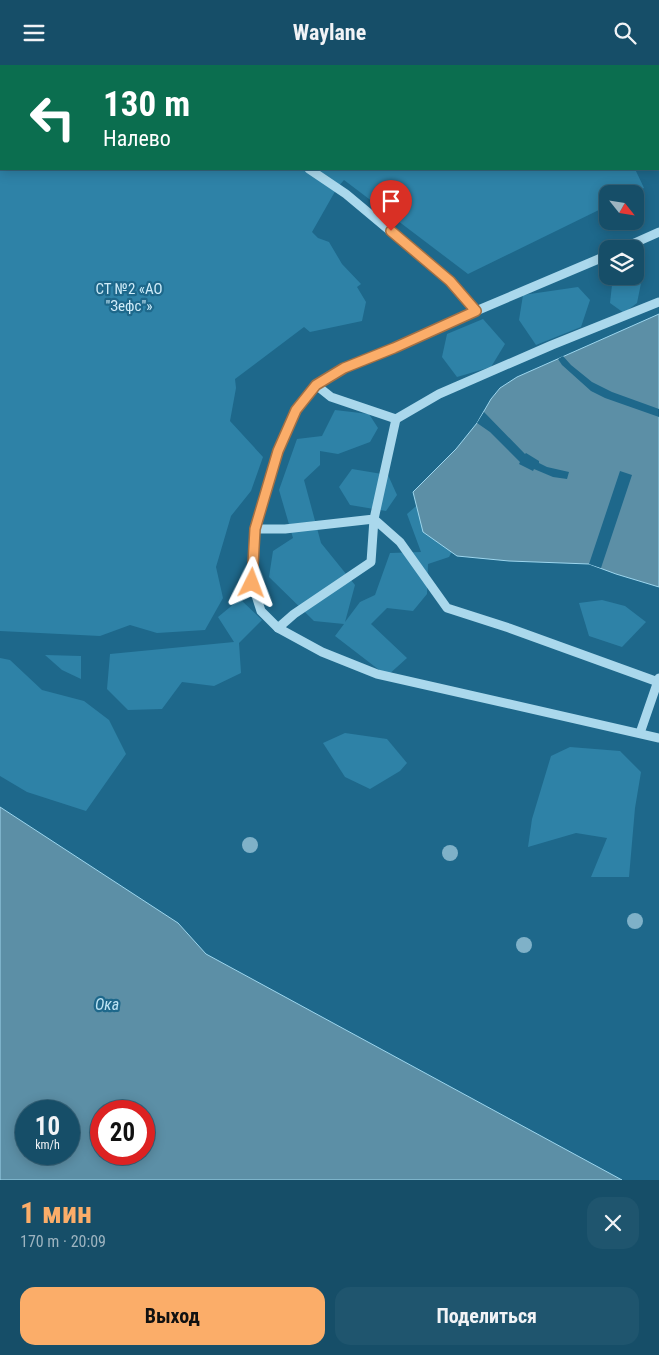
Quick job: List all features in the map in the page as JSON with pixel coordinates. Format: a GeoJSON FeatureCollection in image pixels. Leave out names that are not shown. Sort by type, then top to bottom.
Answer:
{"type":"FeatureCollection","features":[{"type":"Feature","properties":{"kind":"lane"},"geometry":{"type":"LineString","coordinates":[[310,170],[346,194],[450,281],[476,311]]}},
{"type":"Feature","properties":{"kind":"lane"},"geometry":{"type":"LineString","coordinates":[[641,240],[659,232]]}},
{"type":"Feature","properties":{"kind":"lane"},"geometry":{"type":"LineString","coordinates":[[599,259],[344,368],[316,385],[296,410],[281,443],[255,529],[252,583],[261,611],[278,627],[322,652],[377,673],[659,738]]}},
{"type":"Feature","properties":{"kind":"lane"},"geometry":{"type":"LineString","coordinates":[[278,627],[371,562],[374,519],[396,419],[439,394],[552,345],[659,302]]}},
{"type":"Feature","properties":{"kind":"lane"},"geometry":{"type":"LineString","coordinates":[[316,385],[331,397],[396,419]]}},
{"type":"Feature","properties":{"kind":"lane"},"geometry":{"type":"LineString","coordinates":[[255,529],[285,529],[374,519],[400,542],[447,607],[658,680],[640,733]]}},
{"type":"Feature","properties":{"kind":"green space","name":"СТ №2 «АО \"Зефс\"»"},"geometry":{"type":"Polygon","coordinates":[[[0,170],[635,170],[643,185],[599,185],[599,210],[468,274],[344,180],[337,188],[312,232],[318,238],[329,242],[342,264],[361,284],[357,287],[366,302],[362,321],[310,332],[304,327],[235,379],[236,388],[230,421],[263,457],[251,491],[231,516],[216,567],[223,598],[205,630],[157,633],[130,625],[100,636],[0,631],[0,170]]]}},
{"type":"Feature","properties":{"kind":"green space"},"geometry":{"type":"Polygon","coordinates":[[[612,285],[641,285],[637,303],[624,313],[610,303],[612,285]]]}},
{"type":"Feature","properties":{"kind":"green space"},"geometry":{"type":"Polygon","coordinates":[[[578,287],[590,300],[581,327],[536,345],[519,320],[523,295],[578,287]]]}},
{"type":"Feature","properties":{"kind":"green space"},"geometry":{"type":"Polygon","coordinates":[[[483,319],[505,344],[491,367],[457,377],[442,357],[447,334],[483,319]]]}},
{"type":"Feature","properties":{"kind":"green space"},"geometry":{"type":"Polygon","coordinates":[[[335,410],[369,414],[378,428],[370,442],[338,454],[320,451],[320,465],[304,480],[321,543],[355,585],[345,622],[360,602],[375,595],[390,553],[421,552],[407,514],[422,501],[460,535],[449,557],[428,564],[427,594],[413,611],[387,608],[371,624],[407,658],[387,676],[335,636],[344,624],[314,621],[269,577],[273,551],[293,538],[279,490],[297,439],[322,436],[335,410]]]}},
{"type":"Feature","properties":{"kind":"green space"},"geometry":{"type":"Polygon","coordinates":[[[352,469],[388,475],[397,495],[386,511],[350,505],[339,487],[352,469]]]}},
{"type":"Feature","properties":{"kind":"green space"},"geometry":{"type":"Polygon","coordinates":[[[240,599],[262,620],[239,643],[241,673],[214,686],[182,682],[162,709],[128,710],[107,689],[110,654],[234,642],[218,617],[240,599]]]}},
{"type":"Feature","properties":{"kind":"green space"},"geometry":{"type":"Polygon","coordinates":[[[602,600],[625,606],[646,622],[622,647],[589,636],[579,603],[602,600]]]}},
{"type":"Feature","properties":{"kind":"green space"},"geometry":{"type":"Polygon","coordinates":[[[45,655],[81,656],[81,679],[62,670],[45,655]]]}},
{"type":"Feature","properties":{"kind":"green space"},"geometry":{"type":"Polygon","coordinates":[[[0,658],[10,660],[42,690],[84,701],[109,720],[126,754],[86,811],[27,792],[0,776],[0,658]]]}},
{"type":"Feature","properties":{"kind":"green space"},"geometry":{"type":"Polygon","coordinates":[[[345,733],[387,739],[407,763],[400,771],[370,789],[345,777],[323,743],[345,733]]]}},
{"type":"Feature","properties":{"kind":"green space"},"geometry":{"type":"Polygon","coordinates":[[[570,747],[620,751],[641,772],[635,808],[629,877],[591,877],[607,838],[576,833],[528,847],[532,819],[551,756],[570,747]]]}},
{"type":"Feature","properties":{"kind":"water"},"geometry":{"type":"Polygon","coordinates":[[[659,314],[659,587],[589,564],[509,561],[457,556],[423,532],[413,492],[456,449],[477,423],[500,388],[517,377],[659,314]]]}},
{"type":"Feature","properties":{"kind":"water","name":"Ока"},"geometry":{"type":"Polygon","coordinates":[[[0,807],[178,923],[206,954],[622,1180],[0,1180],[0,807]]]}},
{"type":"Feature","properties":{"kind":"pier"},"geometry":{"type":"Polygon","coordinates":[[[563,356],[592,382],[612,392],[659,409],[659,417],[605,398],[591,391],[562,365],[558,359],[563,356]]]}},
{"type":"Feature","properties":{"kind":"pier"},"geometry":{"type":"Polygon","coordinates":[[[484,412],[525,454],[547,467],[569,472],[567,479],[553,477],[534,469],[533,471],[519,464],[520,462],[490,432],[477,423],[484,412]]]}},
{"type":"Feature","properties":{"kind":"pier"},"geometry":{"type":"Polygon","coordinates":[[[620,471],[632,475],[601,568],[589,564],[620,471]]]}},
{"type":"Feature","properties":{"kind":"route"},"geometry":{"type":"LineString","coordinates":[[252,583],[255,529],[278,451],[296,410],[316,385],[344,368],[476,311],[450,281],[391,231]]}}]}
